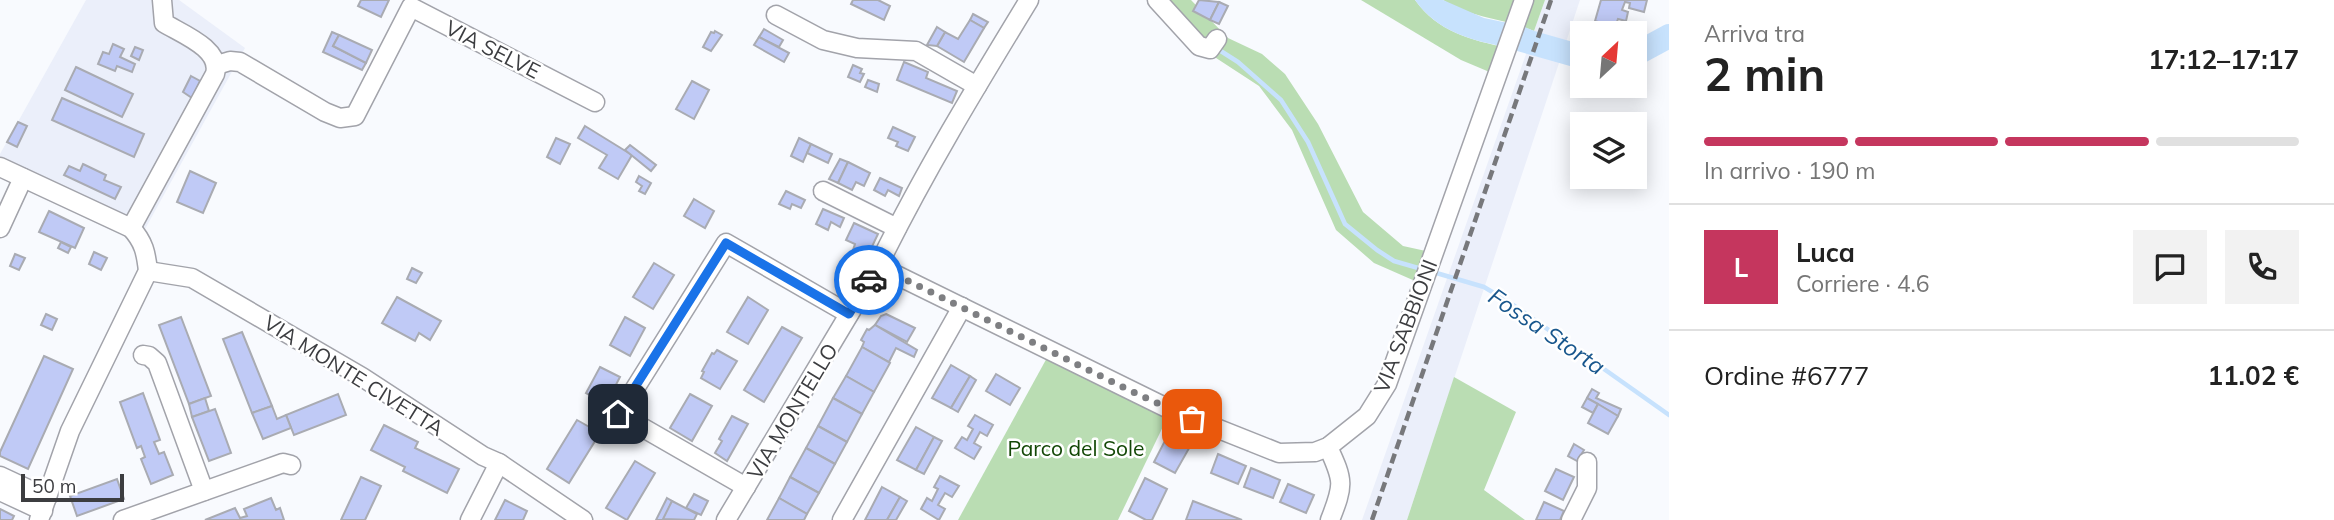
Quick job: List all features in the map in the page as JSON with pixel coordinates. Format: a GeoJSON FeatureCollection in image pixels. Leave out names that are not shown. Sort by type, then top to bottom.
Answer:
{"type":"FeatureCollection","features":[{"type":"Feature","properties":{"kind":"street"},"geometry":{"type":"LineString","coordinates":[[131,228],[215,74],[217,65],[213,56],[164,23],[162,0]]}},
{"type":"Feature","properties":{"kind":"street","name":"VIA MONTELLO"},"geometry":{"type":"LineString","coordinates":[[726,520],[878,266],[977,86],[1029,0]]}},
{"type":"Feature","properties":{"kind":"street"},"geometry":{"type":"LineString","coordinates":[[1157,0],[1199,46],[1213,44]]}},
{"type":"Feature","properties":{"kind":"street","name":"VIA SABBIONI"},"geometry":{"type":"LineString","coordinates":[[878,266],[1171,410],[1279,453],[1315,452],[1328,447],[1367,416],[1387,384],[1524,0]]}},
{"type":"Feature","properties":{"kind":"street","name":"VIA SELVE"},"geometry":{"type":"LineString","coordinates":[[217,65],[230,61],[240,62],[324,112],[340,118],[355,116],[411,7],[595,102]]}},
{"type":"Feature","properties":{"kind":"street"},"geometry":{"type":"LineString","coordinates":[[776,15],[835,43],[857,48],[916,51],[977,86]]}},
{"type":"Feature","properties":{"kind":"street"},"geometry":{"type":"LineString","coordinates":[[0,167],[131,228],[140,238],[146,252],[148,271],[71,431],[43,510]]}},
{"type":"Feature","properties":{"kind":"street"},"geometry":{"type":"LineString","coordinates":[[0,228],[23,178]]}},
{"type":"Feature","properties":{"kind":"street"},"geometry":{"type":"LineString","coordinates":[[823,191],[897,228]]}},
{"type":"Feature","properties":{"kind":"street"},"geometry":{"type":"LineString","coordinates":[[746,487],[618,414],[726,243],[849,314]]}},
{"type":"Feature","properties":{"kind":"street","name":"VIA MONTE CIVETTA"},"geometry":{"type":"LineString","coordinates":[[148,271],[192,278],[362,377],[483,456],[499,463]]}},
{"type":"Feature","properties":{"kind":"street"},"geometry":{"type":"LineString","coordinates":[[842,520],[962,307]]}},
{"type":"Feature","properties":{"kind":"street"},"geometry":{"type":"LineString","coordinates":[[143,355],[157,363],[204,491]]}},
{"type":"Feature","properties":{"kind":"street"},"geometry":{"type":"LineString","coordinates":[[1328,447],[1341,477],[1340,492],[1330,520]]}},
{"type":"Feature","properties":{"kind":"street"},"geometry":{"type":"LineString","coordinates":[[1571,520],[1587,488],[1587,462]]}},
{"type":"Feature","properties":{"kind":"street"},"geometry":{"type":"LineString","coordinates":[[123,520],[283,463],[291,465]]}},
{"type":"Feature","properties":{"kind":"street"},"geometry":{"type":"LineString","coordinates":[[470,520],[499,463],[583,520]]}},
{"type":"Feature","properties":{"kind":"street"},"geometry":{"type":"LineString","coordinates":[[0,476],[43,510]]}},
{"type":"Feature","properties":{"kind":"street"},"geometry":{"type":"LineString","coordinates":[[0,491],[43,510]]}},
{"type":"Feature","properties":{"kind":"shaded area"},"geometry":{"type":"Polygon","coordinates":[[[86,0],[179,0],[245,48],[145,229],[0,159],[0,154],[86,0]]]}},
{"type":"Feature","properties":{"kind":"shaded area"},"geometry":{"type":"Polygon","coordinates":[[[1545,0],[1580,0],[1573,21],[1570,21],[1570,30],[1407,520],[1362,520],[1545,0]]]}},
{"type":"Feature","properties":{"kind":"green space"},"geometry":{"type":"Polygon","coordinates":[[[1155,0],[1191,0],[1228,38],[1262,54],[1285,74],[1318,124],[1363,212],[1403,246],[1435,253],[1415,281],[1374,263],[1336,230],[1292,130],[1259,86],[1213,56],[1155,0]]]}},
{"type":"Feature","properties":{"kind":"green space"},"geometry":{"type":"Polygon","coordinates":[[[1361,0],[1415,0],[1434,20],[1456,33],[1508,48],[1499,76],[1461,60],[1361,0]]]}},
{"type":"Feature","properties":{"kind":"green space"},"geometry":{"type":"Polygon","coordinates":[[[1443,0],[1545,0],[1534,31],[1465,11],[1443,0]]]}},
{"type":"Feature","properties":{"kind":"green space","name":"Parco del Sole"},"geometry":{"type":"Polygon","coordinates":[[[1054,345],[1172,400],[1170,412],[1118,520],[958,520],[1054,345]]]}},
{"type":"Feature","properties":{"kind":"green space"},"geometry":{"type":"Polygon","coordinates":[[[1454,377],[1516,412],[1484,490],[1525,520],[1407,520],[1454,377]]]}},
{"type":"Feature","properties":{"kind":"water"},"geometry":{"type":"Polygon","coordinates":[[[1415,0],[1443,0],[1484,18],[1534,31],[1527,51],[1480,41],[1451,31],[1426,13],[1415,0]]]}},
{"type":"Feature","properties":{"kind":"building"},"geometry":{"type":"Polygon","coordinates":[[[361,0],[389,0],[381,17],[358,6],[361,0]]]}},
{"type":"Feature","properties":{"kind":"building"},"geometry":{"type":"Polygon","coordinates":[[[853,0],[878,0],[890,6],[884,20],[851,4],[853,0]]]}},
{"type":"Feature","properties":{"kind":"building"},"geometry":{"type":"Polygon","coordinates":[[[1199,0],[1219,2],[1210,20],[1193,11],[1199,0]]]}},
{"type":"Feature","properties":{"kind":"building"},"geometry":{"type":"Polygon","coordinates":[[[1601,0],[1647,0],[1644,12],[1629,8],[1630,3],[1625,2],[1622,10],[1628,12],[1626,21],[1595,21],[1601,0]]]}},
{"type":"Feature","properties":{"kind":"building"},"geometry":{"type":"Polygon","coordinates":[[[1219,2],[1228,6],[1219,24],[1210,20],[1219,2]]]}},
{"type":"Feature","properties":{"kind":"building"},"geometry":{"type":"Polygon","coordinates":[[[973,14],[988,22],[984,28],[970,20],[973,14]]]}},
{"type":"Feature","properties":{"kind":"building"},"geometry":{"type":"Polygon","coordinates":[[[970,20],[984,28],[964,62],[937,46],[945,32],[958,39],[970,20]]]}},
{"type":"Feature","properties":{"kind":"building"},"geometry":{"type":"Polygon","coordinates":[[[937,27],[945,32],[937,46],[927,45],[937,27]]]}},
{"type":"Feature","properties":{"kind":"building"},"geometry":{"type":"Polygon","coordinates":[[[764,29],[783,40],[779,47],[759,37],[764,29]]]}},
{"type":"Feature","properties":{"kind":"building"},"geometry":{"type":"Polygon","coordinates":[[[332,32],[339,35],[333,46],[366,63],[362,70],[323,52],[332,32]]]}},
{"type":"Feature","properties":{"kind":"building"},"geometry":{"type":"Polygon","coordinates":[[[711,32],[722,35],[711,51],[703,47],[711,32]]]}},
{"type":"Feature","properties":{"kind":"building"},"geometry":{"type":"Polygon","coordinates":[[[339,35],[372,50],[366,63],[333,46],[339,35]]]}},
{"type":"Feature","properties":{"kind":"building"},"geometry":{"type":"Polygon","coordinates":[[[759,37],[789,53],[784,62],[754,45],[759,37]]]}},
{"type":"Feature","properties":{"kind":"building"},"geometry":{"type":"Polygon","coordinates":[[[113,44],[124,49],[120,57],[135,64],[132,72],[117,66],[115,71],[98,64],[103,52],[109,54],[113,44]]]}},
{"type":"Feature","properties":{"kind":"building"},"geometry":{"type":"Polygon","coordinates":[[[135,47],[143,50],[139,60],[131,56],[135,47]]]}},
{"type":"Feature","properties":{"kind":"building"},"geometry":{"type":"Polygon","coordinates":[[[904,62],[928,72],[926,78],[957,91],[952,103],[897,80],[904,62]]]}},
{"type":"Feature","properties":{"kind":"building"},"geometry":{"type":"Polygon","coordinates":[[[853,65],[862,69],[860,73],[864,74],[860,82],[848,77],[853,65]]]}},
{"type":"Feature","properties":{"kind":"building"},"geometry":{"type":"Polygon","coordinates":[[[76,67],[133,94],[122,117],[65,90],[76,67]]]}},
{"type":"Feature","properties":{"kind":"building"},"geometry":{"type":"Polygon","coordinates":[[[191,76],[200,81],[192,98],[183,92],[191,76]]]}},
{"type":"Feature","properties":{"kind":"building"},"geometry":{"type":"Polygon","coordinates":[[[868,80],[879,84],[877,92],[865,87],[868,80]]]}},
{"type":"Feature","properties":{"kind":"building"},"geometry":{"type":"Polygon","coordinates":[[[692,81],[709,90],[694,119],[676,109],[692,81]]]}},
{"type":"Feature","properties":{"kind":"building"},"geometry":{"type":"Polygon","coordinates":[[[62,98],[144,134],[134,157],[52,120],[62,98]]]}},
{"type":"Feature","properties":{"kind":"building"},"geometry":{"type":"Polygon","coordinates":[[[18,122],[27,126],[17,147],[7,142],[18,122]]]}},
{"type":"Feature","properties":{"kind":"building"},"geometry":{"type":"Polygon","coordinates":[[[585,126],[632,155],[618,179],[599,168],[607,155],[578,138],[585,126]]]}},
{"type":"Feature","properties":{"kind":"building"},"geometry":{"type":"Polygon","coordinates":[[[893,127],[915,137],[908,151],[896,146],[898,142],[888,138],[893,127]]]}},
{"type":"Feature","properties":{"kind":"building"},"geometry":{"type":"Polygon","coordinates":[[[556,138],[570,144],[560,164],[547,157],[556,138]]]}},
{"type":"Feature","properties":{"kind":"building"},"geometry":{"type":"Polygon","coordinates":[[[799,138],[811,144],[803,162],[791,156],[799,138]]]}},
{"type":"Feature","properties":{"kind":"building"},"geometry":{"type":"Polygon","coordinates":[[[811,144],[832,154],[828,163],[807,153],[811,144]]]}},
{"type":"Feature","properties":{"kind":"building"},"geometry":{"type":"Polygon","coordinates":[[[630,145],[656,165],[651,171],[625,150],[630,145]]]}},
{"type":"Feature","properties":{"kind":"building"},"geometry":{"type":"Polygon","coordinates":[[[840,159],[848,162],[838,183],[829,179],[840,159]]]}},
{"type":"Feature","properties":{"kind":"building"},"geometry":{"type":"Polygon","coordinates":[[[848,162],[870,173],[864,186],[856,182],[852,190],[838,183],[848,162]]]}},
{"type":"Feature","properties":{"kind":"building"},"geometry":{"type":"Polygon","coordinates":[[[83,164],[106,175],[104,180],[121,187],[115,199],[64,175],[69,166],[80,171],[83,164]]]}},
{"type":"Feature","properties":{"kind":"building"},"geometry":{"type":"Polygon","coordinates":[[[190,171],[216,183],[203,213],[177,202],[190,171]]]}},
{"type":"Feature","properties":{"kind":"building"},"geometry":{"type":"Polygon","coordinates":[[[639,176],[651,183],[645,194],[639,191],[642,186],[636,182],[639,176]]]}},
{"type":"Feature","properties":{"kind":"building"},"geometry":{"type":"Polygon","coordinates":[[[880,178],[902,188],[899,196],[888,190],[885,196],[874,190],[880,178]]]}},
{"type":"Feature","properties":{"kind":"building"},"geometry":{"type":"Polygon","coordinates":[[[786,191],[805,200],[801,208],[792,204],[790,209],[779,204],[786,191]]]}},
{"type":"Feature","properties":{"kind":"building"},"geometry":{"type":"Polygon","coordinates":[[[694,199],[714,211],[705,228],[684,216],[694,199]]]}},
{"type":"Feature","properties":{"kind":"building"},"geometry":{"type":"Polygon","coordinates":[[[823,209],[844,218],[840,227],[831,222],[828,230],[816,224],[823,209]]]}},
{"type":"Feature","properties":{"kind":"building"},"geometry":{"type":"Polygon","coordinates":[[[49,211],[84,228],[75,248],[39,232],[49,211]]]}},
{"type":"Feature","properties":{"kind":"building"},"geometry":{"type":"Polygon","coordinates":[[[854,223],[878,234],[867,257],[853,250],[855,244],[846,240],[854,223]]]}},
{"type":"Feature","properties":{"kind":"building"},"geometry":{"type":"Polygon","coordinates":[[[61,242],[71,247],[68,253],[58,248],[61,242]]]}},
{"type":"Feature","properties":{"kind":"building"},"geometry":{"type":"Polygon","coordinates":[[[94,252],[107,258],[101,270],[89,264],[94,252]]]}},
{"type":"Feature","properties":{"kind":"building"},"geometry":{"type":"Polygon","coordinates":[[[15,254],[25,258],[19,270],[10,266],[15,254]]]}},
{"type":"Feature","properties":{"kind":"building"},"geometry":{"type":"Polygon","coordinates":[[[654,263],[674,275],[653,309],[633,297],[654,263]]]}},
{"type":"Feature","properties":{"kind":"building"},"geometry":{"type":"Polygon","coordinates":[[[412,268],[422,273],[416,283],[407,279],[412,268]]]}},
{"type":"Feature","properties":{"kind":"building"},"geometry":{"type":"Polygon","coordinates":[[[397,297],[441,321],[430,340],[419,333],[415,341],[382,323],[397,297]]]}},
{"type":"Feature","properties":{"kind":"building"},"geometry":{"type":"Polygon","coordinates":[[[748,297],[768,310],[748,344],[727,332],[748,297]]]}},
{"type":"Feature","properties":{"kind":"building"},"geometry":{"type":"Polygon","coordinates":[[[46,314],[57,319],[52,330],[41,325],[46,314]]]}},
{"type":"Feature","properties":{"kind":"building"},"geometry":{"type":"Polygon","coordinates":[[[886,314],[915,328],[907,342],[875,325],[881,316],[886,314]]]}},
{"type":"Feature","properties":{"kind":"building"},"geometry":{"type":"Polygon","coordinates":[[[181,317],[211,396],[189,404],[159,325],[181,317]]]}},
{"type":"Feature","properties":{"kind":"building"},"geometry":{"type":"Polygon","coordinates":[[[625,317],[645,328],[630,356],[610,345],[625,317]]]}},
{"type":"Feature","properties":{"kind":"building"},"geometry":{"type":"Polygon","coordinates":[[[875,325],[917,350],[914,357],[896,348],[889,362],[862,347],[864,342],[861,340],[867,329],[875,325]]]}},
{"type":"Feature","properties":{"kind":"building"},"geometry":{"type":"Polygon","coordinates":[[[782,327],[802,338],[764,402],[744,390],[782,327]]]}},
{"type":"Feature","properties":{"kind":"building"},"geometry":{"type":"Polygon","coordinates":[[[242,332],[272,406],[252,413],[223,339],[242,332]]]}},
{"type":"Feature","properties":{"kind":"building"},"geometry":{"type":"Polygon","coordinates":[[[862,347],[890,363],[874,392],[846,376],[862,347]]]}},
{"type":"Feature","properties":{"kind":"building"},"geometry":{"type":"Polygon","coordinates":[[[717,350],[737,361],[720,389],[701,378],[712,353],[717,350]]]}},
{"type":"Feature","properties":{"kind":"building"},"geometry":{"type":"Polygon","coordinates":[[[44,356],[73,369],[28,469],[0,456],[0,452],[44,356]]]}},
{"type":"Feature","properties":{"kind":"building"},"geometry":{"type":"Polygon","coordinates":[[[951,365],[970,376],[951,408],[932,398],[951,365]]]}},
{"type":"Feature","properties":{"kind":"building"},"geometry":{"type":"Polygon","coordinates":[[[600,367],[620,377],[606,404],[586,393],[600,367]]]}},
{"type":"Feature","properties":{"kind":"building"},"geometry":{"type":"Polygon","coordinates":[[[996,374],[1020,388],[1010,405],[986,391],[996,374]]]}},
{"type":"Feature","properties":{"kind":"building"},"geometry":{"type":"Polygon","coordinates":[[[846,376],[874,392],[862,414],[833,398],[846,376]]]}},
{"type":"Feature","properties":{"kind":"building"},"geometry":{"type":"Polygon","coordinates":[[[970,376],[976,380],[958,412],[951,408],[970,376]]]}},
{"type":"Feature","properties":{"kind":"building"},"geometry":{"type":"Polygon","coordinates":[[[1592,389],[1599,393],[1596,398],[1621,409],[1618,416],[1587,398],[1592,389]]]}},
{"type":"Feature","properties":{"kind":"building"},"geometry":{"type":"Polygon","coordinates":[[[143,393],[160,440],[154,442],[159,454],[164,452],[173,475],[151,484],[141,459],[145,457],[141,446],[137,448],[120,402],[143,393]]]}},
{"type":"Feature","properties":{"kind":"building"},"geometry":{"type":"Polygon","coordinates":[[[338,394],[346,415],[294,435],[286,415],[338,394]]]}},
{"type":"Feature","properties":{"kind":"building"},"geometry":{"type":"Polygon","coordinates":[[[690,394],[712,406],[692,441],[670,428],[690,394]]]}},
{"type":"Feature","properties":{"kind":"building"},"geometry":{"type":"Polygon","coordinates":[[[205,398],[209,411],[192,417],[189,404],[205,398]]]}},
{"type":"Feature","properties":{"kind":"building"},"geometry":{"type":"Polygon","coordinates":[[[833,398],[862,414],[847,442],[818,426],[833,398]]]}},
{"type":"Feature","properties":{"kind":"building"},"geometry":{"type":"Polygon","coordinates":[[[1587,398],[1598,404],[1593,413],[1582,407],[1587,398]]]}},
{"type":"Feature","properties":{"kind":"building"},"geometry":{"type":"Polygon","coordinates":[[[1598,404],[1618,416],[1608,434],[1588,423],[1598,404]]]}},
{"type":"Feature","properties":{"kind":"building"},"geometry":{"type":"Polygon","coordinates":[[[272,406],[277,419],[286,415],[291,428],[263,439],[252,413],[272,406]]]}},
{"type":"Feature","properties":{"kind":"building"},"geometry":{"type":"Polygon","coordinates":[[[215,409],[231,453],[209,461],[192,417],[215,409]]]}},
{"type":"Feature","properties":{"kind":"building"},"geometry":{"type":"Polygon","coordinates":[[[975,415],[993,425],[987,436],[980,432],[974,443],[981,447],[974,459],[955,448],[962,437],[967,440],[973,429],[968,426],[975,415]]]}},
{"type":"Feature","properties":{"kind":"building"},"geometry":{"type":"Polygon","coordinates":[[[732,416],[748,424],[727,461],[715,453],[722,441],[719,439],[732,416]]]}},
{"type":"Feature","properties":{"kind":"building"},"geometry":{"type":"Polygon","coordinates":[[[577,420],[600,433],[569,483],[547,469],[577,420]]]}},
{"type":"Feature","properties":{"kind":"building"},"geometry":{"type":"Polygon","coordinates":[[[384,425],[418,442],[415,448],[459,469],[447,493],[403,471],[405,467],[371,450],[384,425]]]}},
{"type":"Feature","properties":{"kind":"building"},"geometry":{"type":"Polygon","coordinates":[[[818,426],[847,442],[835,464],[806,448],[818,426]]]}},
{"type":"Feature","properties":{"kind":"building"},"geometry":{"type":"Polygon","coordinates":[[[916,427],[934,437],[916,470],[897,460],[916,427]]]}},
{"type":"Feature","properties":{"kind":"building"},"geometry":{"type":"Polygon","coordinates":[[[1170,431],[1192,443],[1175,473],[1154,462],[1170,431]]]}},
{"type":"Feature","properties":{"kind":"building"},"geometry":{"type":"Polygon","coordinates":[[[934,437],[942,441],[924,474],[916,470],[934,437]]]}},
{"type":"Feature","properties":{"kind":"building"},"geometry":{"type":"Polygon","coordinates":[[[1574,444],[1584,450],[1577,461],[1568,456],[1574,444]]]}},
{"type":"Feature","properties":{"kind":"building"},"geometry":{"type":"Polygon","coordinates":[[[806,448],[835,464],[819,493],[790,477],[806,448]]]}},
{"type":"Feature","properties":{"kind":"building"},"geometry":{"type":"Polygon","coordinates":[[[1218,454],[1246,466],[1238,484],[1211,473],[1218,454]]]}},
{"type":"Feature","properties":{"kind":"building"},"geometry":{"type":"Polygon","coordinates":[[[635,461],[655,473],[627,520],[606,508],[635,461]]]}},
{"type":"Feature","properties":{"kind":"building"},"geometry":{"type":"Polygon","coordinates":[[[1251,468],[1280,480],[1273,498],[1244,487],[1251,468]]]}},
{"type":"Feature","properties":{"kind":"building"},"geometry":{"type":"Polygon","coordinates":[[[1556,469],[1574,477],[1563,500],[1545,491],[1556,469]]]}},
{"type":"Feature","properties":{"kind":"building"},"geometry":{"type":"Polygon","coordinates":[[[940,476],[959,486],[952,497],[945,493],[938,505],[945,509],[939,520],[921,509],[927,498],[932,501],[938,489],[934,487],[940,476]]]}},
{"type":"Feature","properties":{"kind":"building"},"geometry":{"type":"Polygon","coordinates":[[[361,477],[381,486],[365,520],[341,520],[361,477]]]}},
{"type":"Feature","properties":{"kind":"building"},"geometry":{"type":"Polygon","coordinates":[[[790,477],[819,493],[807,514],[779,498],[790,477]]]}},
{"type":"Feature","properties":{"kind":"building"},"geometry":{"type":"Polygon","coordinates":[[[1145,478],[1167,489],[1152,520],[1146,520],[1129,511],[1145,478]]]}},
{"type":"Feature","properties":{"kind":"building"},"geometry":{"type":"Polygon","coordinates":[[[117,479],[124,499],[77,516],[70,496],[117,479]]]}},
{"type":"Feature","properties":{"kind":"building"},"geometry":{"type":"Polygon","coordinates":[[[1288,484],[1314,495],[1306,513],[1280,502],[1288,484]]]}},
{"type":"Feature","properties":{"kind":"building"},"geometry":{"type":"Polygon","coordinates":[[[882,487],[900,497],[887,520],[865,520],[882,487]]]}},
{"type":"Feature","properties":{"kind":"building"},"geometry":{"type":"Polygon","coordinates":[[[694,494],[708,501],[701,515],[686,508],[694,494]]]}},
{"type":"Feature","properties":{"kind":"building"},"geometry":{"type":"Polygon","coordinates":[[[900,497],[907,501],[896,520],[887,520],[900,497]]]}},
{"type":"Feature","properties":{"kind":"building"},"geometry":{"type":"Polygon","coordinates":[[[271,498],[276,510],[280,508],[284,520],[205,520],[235,508],[240,518],[247,516],[244,509],[271,498]]]}},
{"type":"Feature","properties":{"kind":"building"},"geometry":{"type":"Polygon","coordinates":[[[667,498],[672,501],[664,520],[656,520],[667,498]]]}},
{"type":"Feature","properties":{"kind":"building"},"geometry":{"type":"Polygon","coordinates":[[[779,498],[807,514],[804,520],[767,520],[779,498]]]}},
{"type":"Feature","properties":{"kind":"building"},"geometry":{"type":"Polygon","coordinates":[[[505,500],[527,511],[523,520],[495,520],[505,500]]]}},
{"type":"Feature","properties":{"kind":"building"},"geometry":{"type":"Polygon","coordinates":[[[672,501],[697,514],[694,520],[663,519],[672,501]]]}},
{"type":"Feature","properties":{"kind":"building"},"geometry":{"type":"Polygon","coordinates":[[[1193,501],[1242,520],[1186,520],[1193,501]]]}},
{"type":"Feature","properties":{"kind":"building"},"geometry":{"type":"Polygon","coordinates":[[[1544,502],[1564,511],[1560,520],[1536,520],[1544,502]]]}},
{"type":"Feature","properties":{"kind":"building"},"geometry":{"type":"Polygon","coordinates":[[[0,509],[14,516],[12,520],[0,520],[0,509]]]}},
{"type":"Feature","properties":{"kind":"waterway"},"geometry":{"type":"LineString","coordinates":[[1501,34],[1570,54]]}},
{"type":"Feature","properties":{"kind":"waterway"},"geometry":{"type":"LineString","coordinates":[[1647,48],[1669,36]]}},
{"type":"Feature","properties":{"kind":"waterway","name":"Fossa Storta"},"geometry":{"type":"LineString","coordinates":[[1216,48],[1238,62],[1281,100],[1308,142],[1345,224],[1394,261],[1425,270]]}},
{"type":"Feature","properties":{"kind":"waterway","name":"Fossa Storta"},"geometry":{"type":"LineString","coordinates":[[1433,272],[1484,287],[1509,302],[1669,415]]}},
{"type":"Feature","properties":{"kind":"railway"},"geometry":{"type":"LineString","coordinates":[[1372,520],[1551,0]]}},
{"type":"Feature","properties":{"kind":"way so far"},"geometry":{"type":"LineString","coordinates":[[869,280],[878,266],[1192,419]]}},
{"type":"Feature","properties":{"kind":"route"},"geometry":{"type":"LineString","coordinates":[[618,414],[726,243],[849,314],[869,280]]}}]}
